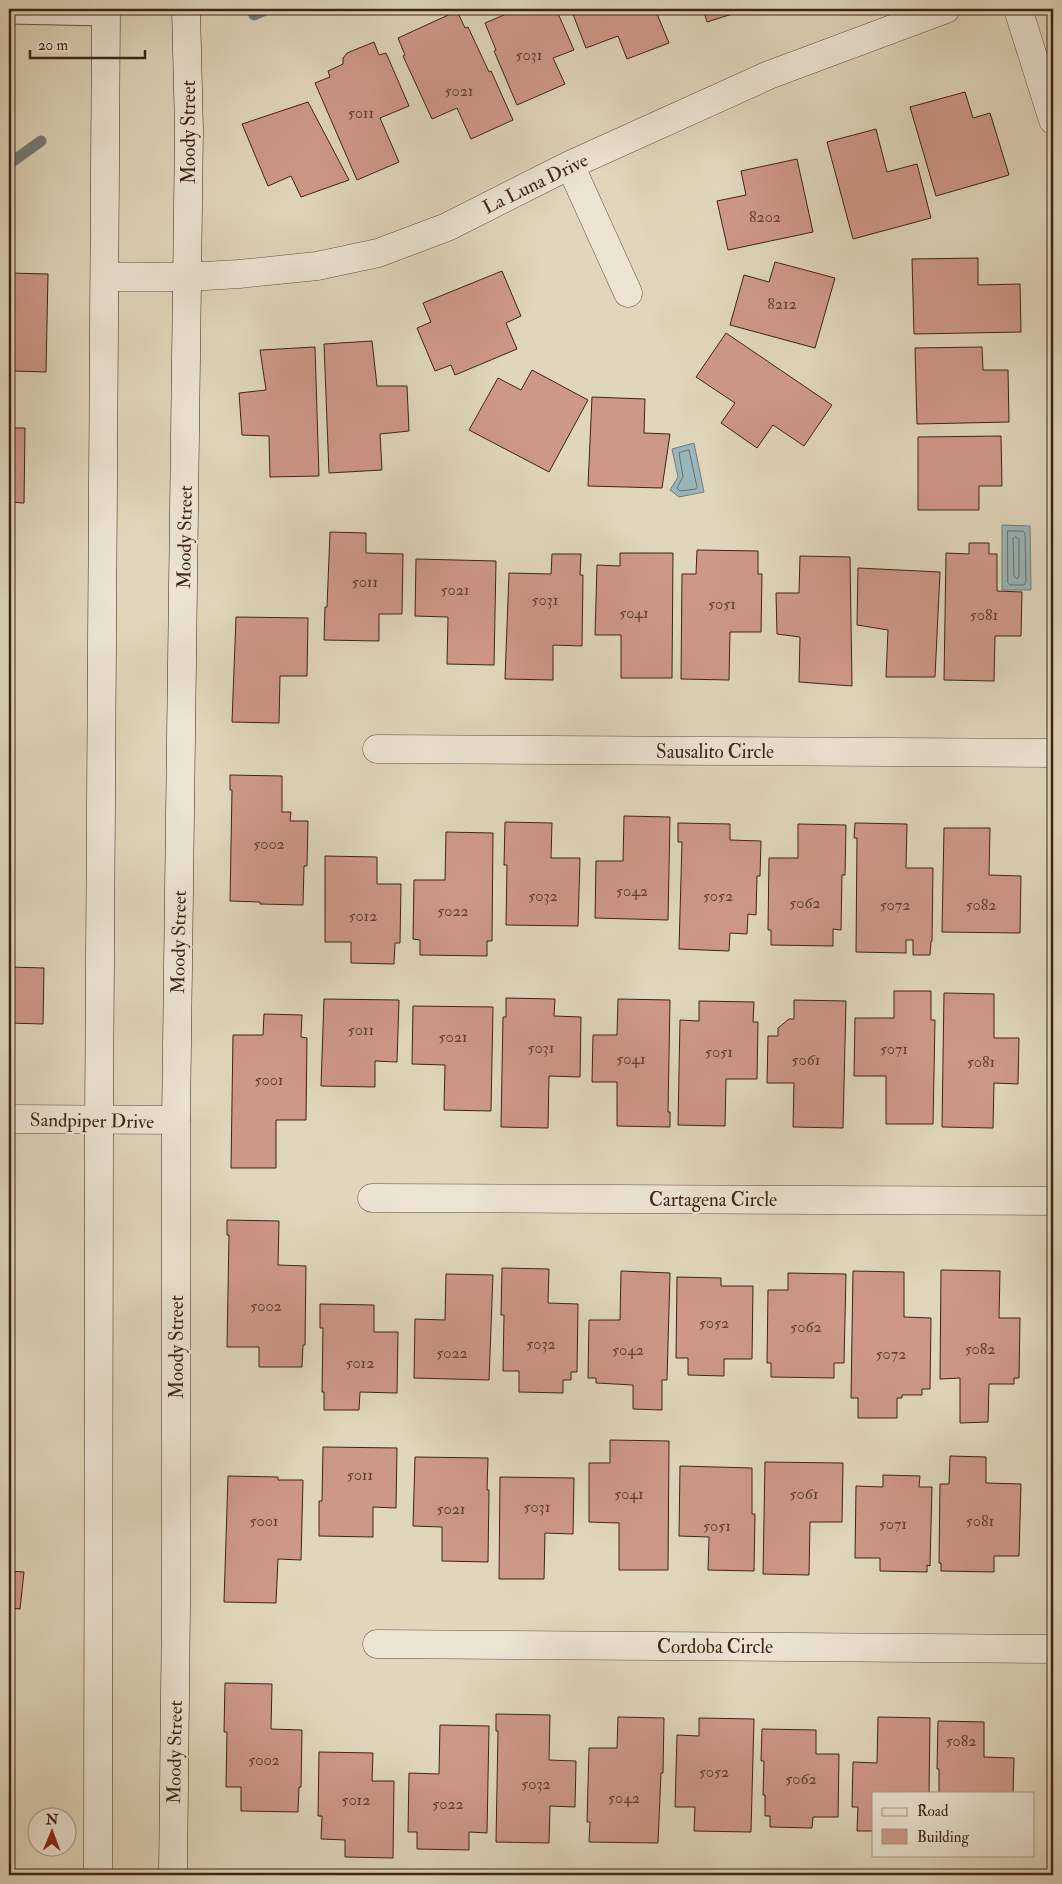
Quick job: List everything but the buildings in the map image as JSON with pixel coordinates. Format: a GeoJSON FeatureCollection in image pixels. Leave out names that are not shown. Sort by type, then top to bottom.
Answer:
{"type":"FeatureCollection","features":[{"type":"Feature","properties":{"kind":"main road","name":"Moody Street"},"geometry":{"type":"LineString","coordinates":[[173,1875],[176,1608],[176,1120],[189,130],[186,9]]}},
{"type":"Feature","properties":{"kind":"main road","name":"La Luna Drive"},"geometry":{"type":"LineString","coordinates":[[105,277],[187,277],[238,274],[317,266],[378,253],[447,227],[570,166],[769,75],[946,9]]}},
{"type":"Feature","properties":{"kind":"main road"},"geometry":{"type":"LineString","coordinates":[[1018,9],[1053,120]]}},
{"type":"Feature","properties":{"kind":"main road"},"geometry":{"type":"LineString","coordinates":[[98,1875],[99,1120],[106,12]]}},
{"type":"Feature","properties":{"kind":"main road"},"geometry":{"type":"LineString","coordinates":[[570,166],[628,293]]}},
{"type":"Feature","properties":{"kind":"main road","name":"Sausalito Circle"},"geometry":{"type":"LineString","coordinates":[[377,749],[1053,753]]}},
{"type":"Feature","properties":{"kind":"main road","name":"Sandpiper Drive"},"geometry":{"type":"LineString","coordinates":[[9,1119],[176,1120]]}},
{"type":"Feature","properties":{"kind":"main road","name":"Cartagena Circle"},"geometry":{"type":"LineString","coordinates":[[372,1198],[1053,1201]]}},
{"type":"Feature","properties":{"kind":"main road","name":"Cordoba Circle"},"geometry":{"type":"LineString","coordinates":[[377,1644],[1053,1649]]}},
{"type":"Feature","properties":{"kind":"lane"},"geometry":{"type":"LineString","coordinates":[[9,14],[106,12]]}},
{"type":"Feature","properties":{"kind":"water"},"geometry":{"type":"Polygon","coordinates":[[[694,443],[704,492],[679,497],[670,490],[678,477],[672,449],[694,443]]]}},
{"type":"Feature","properties":{"kind":"water"},"geometry":{"type":"Polygon","coordinates":[[[1002,525],[1030,526],[1031,590],[1002,590],[1002,525]]]}},
{"type":"Feature","properties":{"kind":"waterway"},"geometry":{"type":"LineString","coordinates":[[254,15],[268,9]]}},
{"type":"Feature","properties":{"kind":"waterway"},"geometry":{"type":"LineString","coordinates":[[9,164],[41,141]]}}]}
